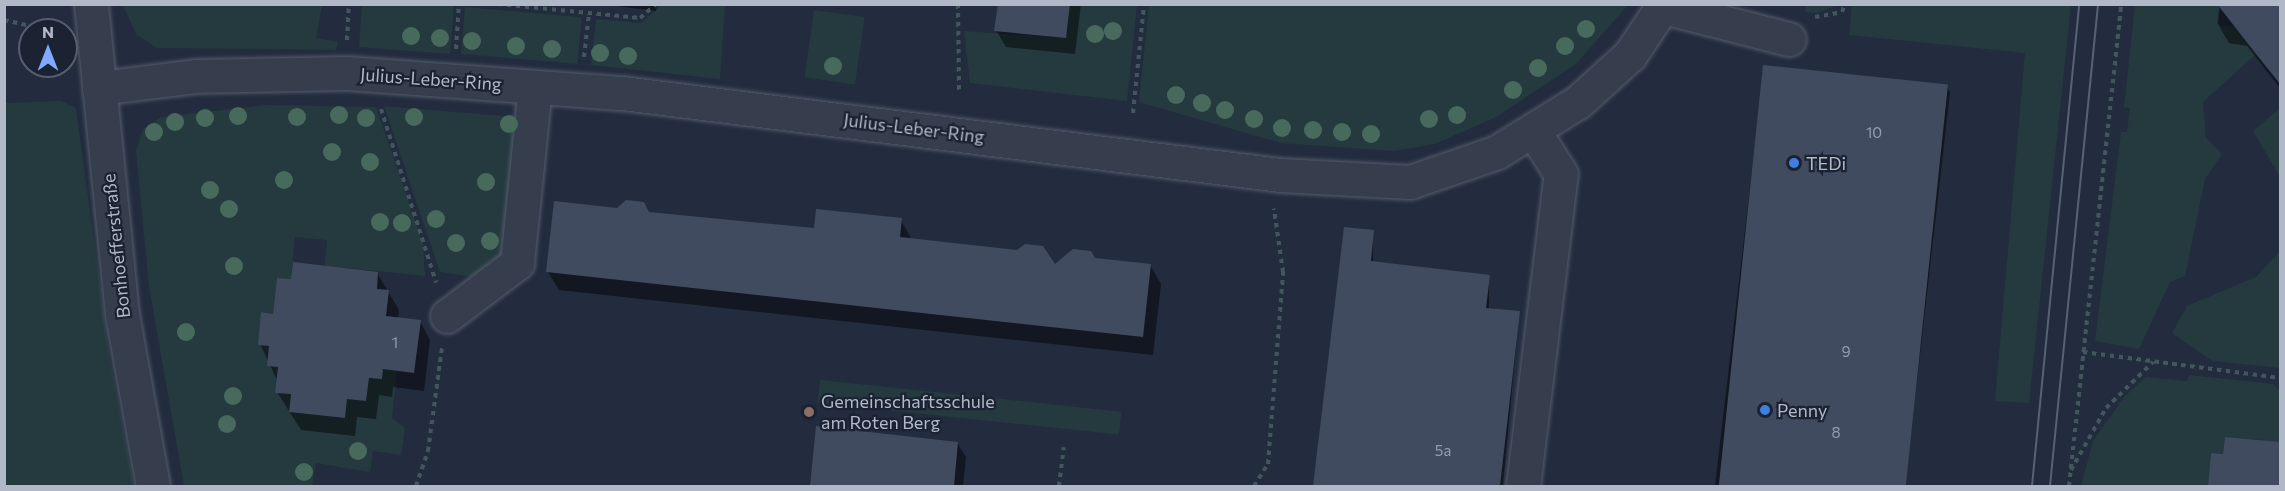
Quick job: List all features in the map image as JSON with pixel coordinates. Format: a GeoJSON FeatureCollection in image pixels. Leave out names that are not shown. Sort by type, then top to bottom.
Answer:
{"type":"FeatureCollection","features":[{"type":"Feature","properties":{"kind":"street","name":"Bonhoefferstraße"},"geometry":{"type":"LineString","coordinates":[[92,4],[122,314],[153,486]]}},
{"type":"Feature","properties":{"kind":"street","name":"Julius-Leber-Ring"},"geometry":{"type":"LineString","coordinates":[[99,88],[195,76],[346,73],[535,87],[763,108],[1362,183],[1410,182],[1454,170],[1534,132],[1578,102],[1630,55],[1664,6]]}},
{"type":"Feature","properties":{"kind":"street"},"geometry":{"type":"LineString","coordinates":[[1664,6],[1789,39]]}},
{"type":"Feature","properties":{"kind":"street"},"geometry":{"type":"LineString","coordinates":[[447,316],[517,263],[535,87]]}},
{"type":"Feature","properties":{"kind":"street"},"geometry":{"type":"LineString","coordinates":[[1523,486],[1561,174],[1534,132]]}},
{"type":"Feature","properties":{"kind":"path"},"geometry":{"type":"LineString","coordinates":[[347,47],[349,4]]}},
{"type":"Feature","properties":{"kind":"path"},"geometry":{"type":"LineString","coordinates":[[454,63],[459,4]]}},
{"type":"Feature","properties":{"kind":"path"},"geometry":{"type":"LineString","coordinates":[[498,4],[640,18],[656,4]]}},
{"type":"Feature","properties":{"kind":"path"},"geometry":{"type":"LineString","coordinates":[[958,4],[959,91]]}},
{"type":"Feature","properties":{"kind":"path"},"geometry":{"type":"LineString","coordinates":[[2069,486],[2121,4]]}},
{"type":"Feature","properties":{"kind":"path"},"geometry":{"type":"LineString","coordinates":[[1133,113],[1144,6]]}},
{"type":"Feature","properties":{"kind":"path"},"geometry":{"type":"LineString","coordinates":[[584,61],[589,13]]}},
{"type":"Feature","properties":{"kind":"path"},"geometry":{"type":"LineString","coordinates":[[1254,486],[1268,464],[1279,329],[1283,272],[1276,203]]}},
{"type":"Feature","properties":{"kind":"path"},"geometry":{"type":"LineString","coordinates":[[2083,352],[2280,378]]}},
{"type":"Feature","properties":{"kind":"path"},"geometry":{"type":"LineString","coordinates":[[2070,472],[2106,408],[2153,361]]}},
{"type":"Feature","properties":{"kind":"path"},"geometry":{"type":"LineString","coordinates":[[1059,486],[1064,447]]}},
{"type":"Feature","properties":{"kind":"green space"},"geometry":{"type":"Polygon","coordinates":[[[1149,4],[1628,5],[1576,64],[1496,117],[1435,144],[1394,151],[1281,143],[1139,102],[1149,4]]]}},
{"type":"Feature","properties":{"kind":"green space"},"geometry":{"type":"Polygon","coordinates":[[[1806,4],[1838,5],[1817,13],[1805,12],[1806,4]]]}},
{"type":"Feature","properties":{"kind":"green space"},"geometry":{"type":"Polygon","coordinates":[[[1852,4],[2071,5],[2029,403],[1995,401],[2025,53],[1849,35],[1852,4]]]}},
{"type":"Feature","properties":{"kind":"green space"},"geometry":{"type":"Polygon","coordinates":[[[123,5],[322,5],[316,38],[338,42],[336,50],[157,48],[136,34],[123,5]]]}},
{"type":"Feature","properties":{"kind":"green space"},"geometry":{"type":"Polygon","coordinates":[[[362,5],[454,5],[450,54],[359,47],[362,5]]]}},
{"type":"Feature","properties":{"kind":"green space"},"geometry":{"type":"Polygon","coordinates":[[[662,5],[725,5],[720,79],[591,65],[596,19],[641,23],[662,5]]]}},
{"type":"Feature","properties":{"kind":"green space"},"geometry":{"type":"Polygon","coordinates":[[[1070,5],[1137,5],[1127,101],[970,83],[964,31],[1066,38],[1070,5]]]}},
{"type":"Feature","properties":{"kind":"green space"},"geometry":{"type":"Polygon","coordinates":[[[2135,5],[2219,5],[2217,24],[2234,27],[2256,54],[2203,102],[2206,138],[2222,154],[2205,179],[2185,276],[2170,282],[2139,349],[2095,341],[2121,132],[2127,132],[2130,108],[2124,107],[2135,5]]]}},
{"type":"Feature","properties":{"kind":"green space"},"geometry":{"type":"Polygon","coordinates":[[[465,7],[582,17],[577,64],[461,54],[465,7]]]}},
{"type":"Feature","properties":{"kind":"green space"},"geometry":{"type":"Polygon","coordinates":[[[814,10],[865,17],[855,84],[805,77],[814,10]]]}},
{"type":"Feature","properties":{"kind":"green space"},"geometry":{"type":"Polygon","coordinates":[[[61,101],[76,108],[110,360],[134,486],[5,486],[5,103],[61,101]]]}},
{"type":"Feature","properties":{"kind":"green space"},"geometry":{"type":"Polygon","coordinates":[[[267,105],[376,107],[423,244],[425,276],[347,268],[324,272],[327,240],[295,237],[291,279],[277,278],[273,314],[261,312],[278,367],[275,393],[291,394],[289,412],[345,418],[347,399],[366,401],[369,378],[382,379],[384,361],[393,362],[392,370],[397,371],[392,418],[405,428],[401,455],[373,451],[370,472],[316,463],[312,486],[184,486],[149,286],[136,151],[143,129],[161,117],[267,105]]]}},
{"type":"Feature","properties":{"kind":"green space"},"geometry":{"type":"Polygon","coordinates":[[[384,106],[517,117],[504,257],[473,277],[440,272],[384,106]]]}},
{"type":"Feature","properties":{"kind":"green space"},"geometry":{"type":"Polygon","coordinates":[[[2280,108],[2280,177],[2253,131],[2280,108]]]}},
{"type":"Feature","properties":{"kind":"green space"},"geometry":{"type":"Polygon","coordinates":[[[2280,251],[2280,368],[2212,361],[2172,333],[2187,306],[2256,277],[2280,251]]]}},
{"type":"Feature","properties":{"kind":"green space"},"geometry":{"type":"Polygon","coordinates":[[[2189,375],[2273,384],[2280,391],[2280,442],[2262,447],[2262,440],[2225,437],[2223,454],[2211,453],[2208,486],[2081,486],[2093,441],[2125,396],[2146,377],[2187,381],[2189,375]]]}},
{"type":"Feature","properties":{"kind":"green space"},"geometry":{"type":"Polygon","coordinates":[[[820,380],[1121,412],[1119,435],[818,403],[820,380]]]}},
{"type":"Feature","properties":{"kind":"building"},"geometry":{"type":"Polygon","coordinates":[[[998,4],[1070,4],[1066,38],[994,31],[998,4]]]}},
{"type":"Feature","properties":{"kind":"building"},"geometry":{"type":"Polygon","coordinates":[[[2217,4],[2280,4],[2280,84],[2256,54],[2217,4]]]}},
{"type":"Feature","properties":{"kind":"building"},"geometry":{"type":"Polygon","coordinates":[[[1763,65],[1948,84],[1906,486],[1719,486],[1763,65]]]}},
{"type":"Feature","properties":{"kind":"building"},"geometry":{"type":"Polygon","coordinates":[[[626,200],[644,202],[649,212],[814,228],[816,209],[902,218],[900,237],[1017,250],[1025,244],[1043,246],[1055,264],[1073,249],[1091,251],[1095,258],[1151,264],[1143,337],[546,272],[554,201],[617,208],[626,200]]]}},
{"type":"Feature","properties":{"kind":"building"},"geometry":{"type":"Polygon","coordinates":[[[1344,227],[1374,230],[1371,261],[1490,275],[1486,308],[1520,311],[1500,486],[1313,486],[1344,227]]]}},
{"type":"Feature","properties":{"kind":"building"},"geometry":{"type":"Polygon","coordinates":[[[293,262],[378,272],[377,289],[389,290],[386,316],[421,320],[414,373],[383,369],[382,379],[369,378],[366,401],[347,399],[345,418],[289,412],[291,394],[275,393],[278,367],[267,366],[269,346],[258,345],[261,312],[273,314],[277,278],[291,279],[293,262]]]}},
{"type":"Feature","properties":{"kind":"building"},"geometry":{"type":"Polygon","coordinates":[[[816,426],[958,442],[954,486],[810,486],[816,426]]]}},
{"type":"Feature","properties":{"kind":"building"},"geometry":{"type":"Polygon","coordinates":[[[2225,437],[2280,442],[2280,486],[2208,486],[2211,453],[2223,454],[2225,437]]]}},
{"type":"Feature","properties":{"kind":"tram line"},"geometry":{"type":"LineString","coordinates":[[2032,486],[2079,4]]}},
{"type":"Feature","properties":{"kind":"tram line"},"geometry":{"type":"LineString","coordinates":[[2050,486],[2098,4]]}},
{"type":"Feature","properties":{"kind":"place","name":"TEDi"},"geometry":{"type":"Point","coordinates":[1794,163]}},
{"type":"Feature","properties":{"kind":"place","name":"Penny"},"geometry":{"type":"Point","coordinates":[1765,410]}},
{"type":"Feature","properties":{"kind":"place","name":"Gemeinschaftsschule am Roten Berg"},"geometry":{"type":"Point","coordinates":[809,412]}}]}
